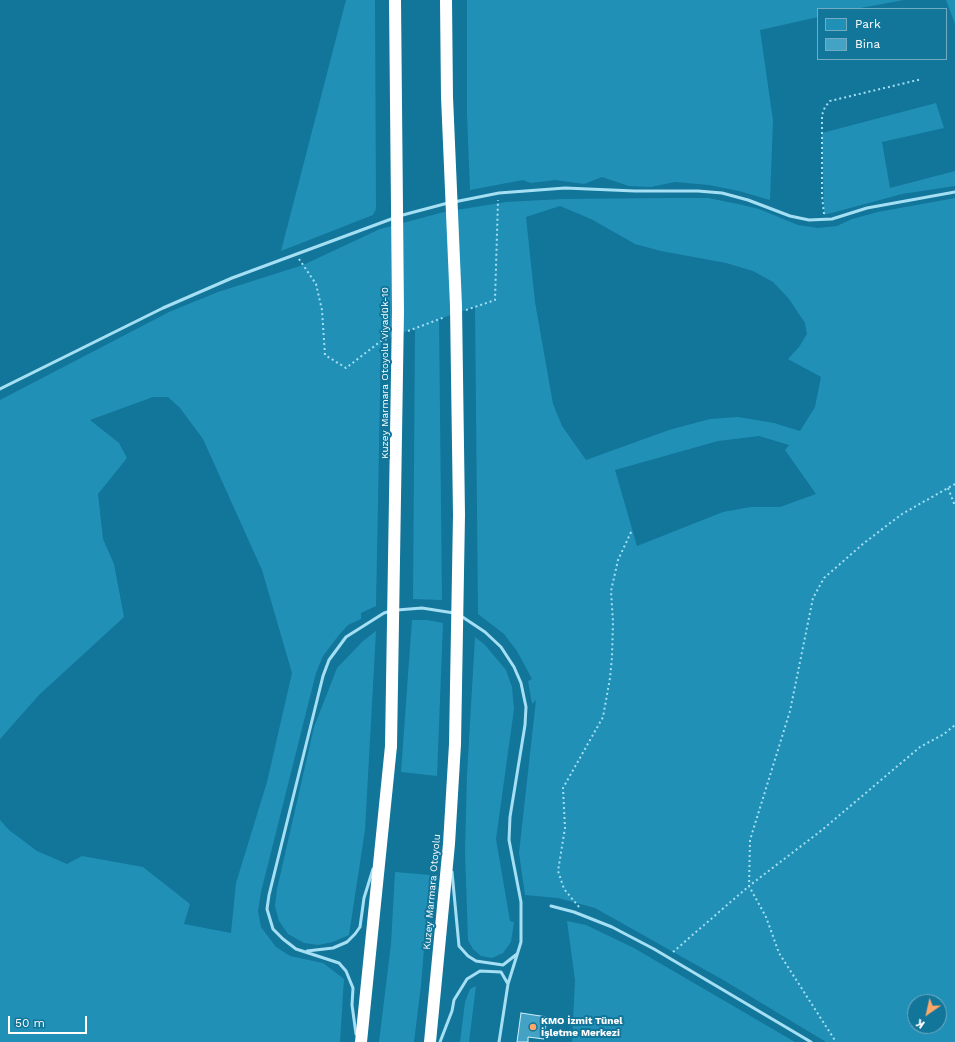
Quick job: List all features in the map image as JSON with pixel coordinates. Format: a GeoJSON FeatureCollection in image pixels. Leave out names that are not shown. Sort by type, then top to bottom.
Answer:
{"type":"FeatureCollection","features":[{"type":"Feature","properties":{"kind":"highway","name":"Kuzey Marmara Otoyolu Viyadük-10"},"geometry":{"type":"LineString","coordinates":[[381,844],[391,746],[398,311],[395,0]]}},
{"type":"Feature","properties":{"kind":"highway","name":"Kuzey Marmara Otoyolu"},"geometry":{"type":"LineString","coordinates":[[430,1042],[449,844],[455,744],[459,515],[456,313],[446,0]]}},
{"type":"Feature","properties":{"kind":"highway"},"geometry":{"type":"LineString","coordinates":[[361,1042],[381,844]]}},
{"type":"Feature","properties":{"kind":"lane"},"geometry":{"type":"LineString","coordinates":[[0,389],[163,308],[204,290],[382,222],[441,205],[499,193],[565,188],[635,191],[698,191],[722,193],[748,200],[802,219],[824,220],[867,208],[955,192]]}},
{"type":"Feature","properties":{"kind":"lane"},"geometry":{"type":"LineString","coordinates":[[358,1042],[352,1005],[353,988],[346,971],[339,963],[296,949],[273,929],[267,909],[269,895],[323,676],[329,660],[346,637],[384,613],[406,608],[422,608],[457,613],[473,623],[501,647],[514,666],[521,683],[526,706],[525,725],[510,817],[509,840],[521,902],[521,942],[508,984],[499,1042]]}},
{"type":"Feature","properties":{"kind":"lane"},"geometry":{"type":"LineString","coordinates":[[304,951],[333,948],[347,942],[355,934],[360,927],[364,898],[381,844]]}},
{"type":"Feature","properties":{"kind":"lane"},"geometry":{"type":"LineString","coordinates":[[449,844],[459,946],[468,956],[476,961],[513,967]]}},
{"type":"Feature","properties":{"kind":"lane"},"geometry":{"type":"LineString","coordinates":[[551,906],[587,917],[612,927],[668,957],[811,1042]]}},
{"type":"Feature","properties":{"kind":"lane"},"geometry":{"type":"LineString","coordinates":[[503,965],[517,954]]}},
{"type":"Feature","properties":{"kind":"lane"},"geometry":{"type":"LineString","coordinates":[[440,1042],[452,1011],[454,1000],[466,979],[480,971],[511,974]]}},
{"type":"Feature","properties":{"kind":"lane"},"geometry":{"type":"LineString","coordinates":[[501,972],[508,984]]}},
{"type":"Feature","properties":{"kind":"path"},"geometry":{"type":"LineString","coordinates":[[824,220],[822,196],[822,116],[825,107],[830,101],[922,78]]}},
{"type":"Feature","properties":{"kind":"path"},"geometry":{"type":"LineString","coordinates":[[836,1042],[779,953],[766,917],[749,886],[750,840],[790,711],[813,598],[824,578],[864,543],[902,514],[955,484]]}},
{"type":"Feature","properties":{"kind":"path"},"geometry":{"type":"LineString","coordinates":[[948,488],[955,506]]}},
{"type":"Feature","properties":{"kind":"path"},"geometry":{"type":"LineString","coordinates":[[587,917],[564,889],[558,871],[565,828],[563,788],[603,717],[612,657],[613,622],[611,591],[618,560],[632,530]]}},
{"type":"Feature","properties":{"kind":"path"},"geometry":{"type":"LineString","coordinates":[[668,957],[749,886],[822,830],[920,747],[944,734],[955,725]]}},
{"type":"Feature","properties":{"kind":"green space"},"geometry":{"type":"Polygon","coordinates":[[[346,0],[375,0],[376,209],[373,215],[281,251],[346,0]]]}},
{"type":"Feature","properties":{"kind":"green space"},"geometry":{"type":"Polygon","coordinates":[[[467,0],[904,0],[860,8],[817,8],[817,17],[760,30],[773,120],[770,200],[739,191],[709,185],[675,182],[651,187],[629,186],[602,177],[584,184],[555,180],[531,183],[523,180],[470,190],[467,114],[467,0]]]}},
{"type":"Feature","properties":{"kind":"green space"},"geometry":{"type":"Polygon","coordinates":[[[946,0],[955,0],[955,24],[946,0]]]}},
{"type":"Feature","properties":{"kind":"green space"},"geometry":{"type":"Polygon","coordinates":[[[936,103],[944,128],[882,142],[890,188],[955,171],[955,186],[902,194],[824,215],[822,133],[936,103]]]}},
{"type":"Feature","properties":{"kind":"green space"},"geometry":{"type":"Polygon","coordinates":[[[708,198],[759,209],[798,225],[818,228],[837,226],[852,219],[878,212],[955,198],[955,1042],[826,1042],[725,981],[595,908],[558,898],[525,895],[519,853],[536,700],[532,704],[528,681],[532,679],[517,651],[504,634],[478,614],[475,307],[439,319],[442,600],[413,599],[415,328],[381,341],[376,606],[361,613],[361,619],[348,625],[339,635],[323,656],[316,673],[261,892],[258,911],[261,927],[276,947],[290,956],[323,963],[344,979],[340,1042],[0,1042],[0,820],[9,830],[37,851],[67,864],[82,856],[143,867],[190,904],[184,924],[231,933],[236,883],[267,782],[292,673],[262,570],[203,439],[180,408],[168,397],[153,397],[90,420],[119,443],[127,458],[98,494],[103,539],[114,564],[124,617],[39,695],[0,739],[0,400],[169,312],[218,292],[303,265],[380,229],[444,212],[506,202],[562,199],[708,198]],[[560,206],[526,217],[535,302],[553,404],[562,426],[586,460],[669,430],[710,419],[738,417],[774,423],[800,431],[815,407],[821,377],[788,359],[799,347],[807,334],[805,323],[789,299],[773,282],[753,271],[726,263],[661,251],[635,244],[591,219],[560,206]],[[759,436],[718,441],[615,470],[637,546],[723,512],[751,507],[780,507],[816,494],[785,450],[789,445],[759,436]]]}},
{"type":"Feature","properties":{"kind":"green space"},"geometry":{"type":"Polygon","coordinates":[[[412,620],[427,620],[443,623],[437,776],[401,772],[412,620]]]}},
{"type":"Feature","properties":{"kind":"green space"},"geometry":{"type":"Polygon","coordinates":[[[376,631],[365,830],[349,935],[333,942],[318,945],[304,943],[288,934],[279,921],[275,906],[277,889],[314,727],[337,668],[363,641],[376,631]]]}},
{"type":"Feature","properties":{"kind":"green space"},"geometry":{"type":"Polygon","coordinates":[[[475,637],[485,645],[506,670],[512,687],[514,709],[496,839],[510,921],[514,922],[511,942],[503,953],[492,958],[481,956],[473,949],[468,940],[465,851],[467,775],[475,637]]]}},
{"type":"Feature","properties":{"kind":"green space"},"geometry":{"type":"Polygon","coordinates":[[[395,872],[430,875],[421,985],[414,1042],[379,1042],[391,944],[395,872]]]}},
{"type":"Feature","properties":{"kind":"green space"},"geometry":{"type":"Polygon","coordinates":[[[567,921],[586,925],[634,948],[795,1042],[572,1042],[575,980],[567,921]]]}},
{"type":"Feature","properties":{"kind":"green space"},"geometry":{"type":"Polygon","coordinates":[[[476,986],[469,1042],[460,1042],[465,1002],[470,989],[476,986]]]}},
{"type":"Feature","properties":{"kind":"building","name":"KMO İzmit Tünel İşletme Merkezi"},"geometry":{"type":"Polygon","coordinates":[[[521,1013],[547,1017],[544,1039],[528,1037],[528,1042],[517,1042],[521,1013]]]}},
{"type":"Feature","properties":{"kind":"place","name":"KMO İzmit Tünel İşletme Merkezi"},"geometry":{"type":"Point","coordinates":[533,1027]}}]}
